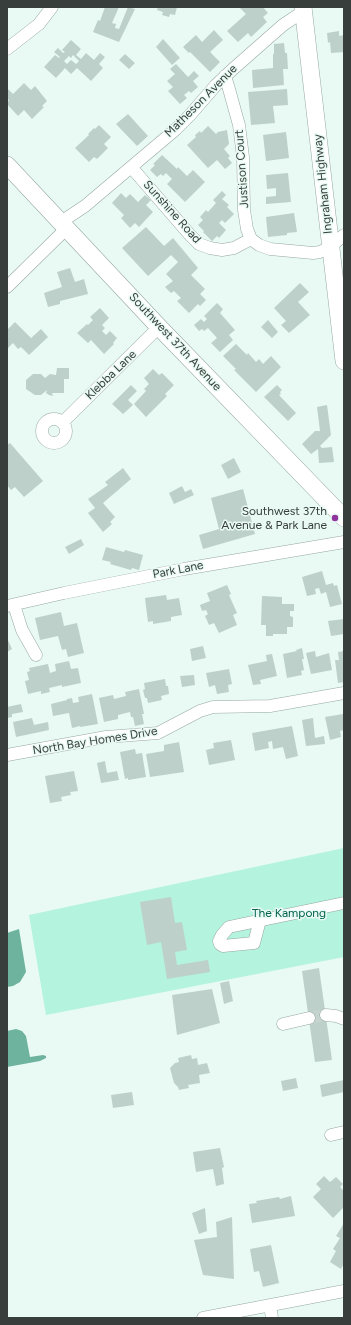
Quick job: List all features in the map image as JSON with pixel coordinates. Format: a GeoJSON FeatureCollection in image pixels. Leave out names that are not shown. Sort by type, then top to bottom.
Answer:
{"type":"FeatureCollection","features":[{"type":"Feature","properties":{"kind":"street"},"geometry":{"type":"LineString","coordinates":[[7,49],[36,27],[46,17],[52,7]]}},
{"type":"Feature","properties":{"kind":"street","name":"Matheson Avenue"},"geometry":{"type":"LineString","coordinates":[[7,287],[64,225],[183,123],[225,76],[283,24],[304,9]]}},
{"type":"Feature","properties":{"kind":"street","name":"Ingraham Highway"},"geometry":{"type":"LineString","coordinates":[[304,9],[344,361]]}},
{"type":"Feature","properties":{"kind":"street","name":"Justison Court"},"geometry":{"type":"LineString","coordinates":[[225,76],[230,89],[243,156],[244,210],[247,229],[251,239]]}},
{"type":"Feature","properties":{"kind":"street","name":"Southwest 37th Avenue"},"geometry":{"type":"LineString","coordinates":[[7,165],[159,327],[344,518]]}},
{"type":"Feature","properties":{"kind":"street","name":"Sunshine Road"},"geometry":{"type":"LineString","coordinates":[[132,168],[199,244],[222,250],[234,248],[251,239]]}},
{"type":"Feature","properties":{"kind":"street"},"geometry":{"type":"LineString","coordinates":[[251,239],[262,247],[282,251],[313,253],[320,252],[330,247],[344,235]]}},
{"type":"Feature","properties":{"kind":"street","name":"Klebba Lane"},"geometry":{"type":"LineString","coordinates":[[63,422],[159,327]]}},
{"type":"Feature","properties":{"kind":"street","name":"Park Lane"},"geometry":{"type":"LineString","coordinates":[[10,605],[184,569],[344,542]]}},
{"type":"Feature","properties":{"kind":"street"},"geometry":{"type":"LineString","coordinates":[[10,605],[36,655]]}},
{"type":"Feature","properties":{"kind":"street","name":"North Bay Homes Drive"},"geometry":{"type":"LineString","coordinates":[[7,755],[106,737],[158,733],[200,711],[213,707],[270,706],[344,693]]}},
{"type":"Feature","properties":{"kind":"street"},"geometry":{"type":"LineString","coordinates":[[260,920],[344,903]]}},
{"type":"Feature","properties":{"kind":"street"},"geometry":{"type":"LineString","coordinates":[[326,1015],[344,1019]]}},
{"type":"Feature","properties":{"kind":"street"},"geometry":{"type":"LineString","coordinates":[[283,1024],[309,1018]]}},
{"type":"Feature","properties":{"kind":"street"},"geometry":{"type":"LineString","coordinates":[[331,1135],[344,1132]]}},
{"type":"Feature","properties":{"kind":"street"},"geometry":{"type":"LineString","coordinates":[[203,1318],[344,1291]]}},
{"type":"Feature","properties":{"kind":"street"},"geometry":{"type":"LineString","coordinates":[[270,1306],[272,1318]]}},
{"type":"Feature","properties":{"kind":"green space","name":"The Kampong"},"geometry":{"type":"Polygon","coordinates":[[[344,848],[344,957],[46,1015],[29,915],[344,848]]]}},
{"type":"Feature","properties":{"kind":"shaded area"},"geometry":{"type":"Polygon","coordinates":[[[19,929],[26,972],[20,982],[13,986],[7,987],[7,933],[19,929]]]}},
{"type":"Feature","properties":{"kind":"shaded area"},"geometry":{"type":"Polygon","coordinates":[[[16,1029],[22,1031],[26,1036],[30,1057],[43,1055],[46,1056],[46,1058],[40,1061],[7,1067],[7,1031],[16,1029]]]}},
{"type":"Feature","properties":{"kind":"building"},"geometry":{"type":"Polygon","coordinates":[[[105,7],[119,7],[112,23],[116,24],[115,28],[119,29],[128,7],[135,9],[119,42],[93,32],[98,20],[100,21],[105,7]]]}},
{"type":"Feature","properties":{"kind":"building"},"geometry":{"type":"Polygon","coordinates":[[[158,7],[177,7],[175,15],[170,14],[169,17],[162,15],[163,12],[157,10],[158,7]]]}},
{"type":"Feature","properties":{"kind":"building"},"geometry":{"type":"Polygon","coordinates":[[[239,7],[263,7],[268,13],[263,17],[267,22],[251,37],[248,33],[238,42],[227,31],[246,14],[239,7]]]}},
{"type":"Feature","properties":{"kind":"building"},"geometry":{"type":"Polygon","coordinates":[[[214,30],[223,40],[210,52],[220,62],[210,72],[183,47],[196,35],[202,42],[214,30]]]}},
{"type":"Feature","properties":{"kind":"building"},"geometry":{"type":"Polygon","coordinates":[[[339,31],[339,36],[344,35],[344,52],[331,53],[327,33],[339,31]]]}},
{"type":"Feature","properties":{"kind":"building"},"geometry":{"type":"Polygon","coordinates":[[[163,39],[180,58],[172,65],[156,47],[163,39]]]}},
{"type":"Feature","properties":{"kind":"building"},"geometry":{"type":"Polygon","coordinates":[[[71,40],[81,49],[76,55],[81,59],[86,53],[94,60],[100,53],[105,57],[99,64],[103,68],[91,81],[77,68],[71,74],[65,68],[56,78],[44,67],[55,55],[59,58],[60,57],[54,52],[58,48],[63,53],[65,52],[62,50],[71,40]],[[73,55],[71,58],[69,56],[64,61],[67,64],[71,60],[76,64],[79,61],[73,55]]]}},
{"type":"Feature","properties":{"kind":"building"},"geometry":{"type":"Polygon","coordinates":[[[284,43],[285,53],[287,53],[288,69],[283,69],[284,85],[253,88],[252,70],[273,68],[274,44],[284,43]]]}},
{"type":"Feature","properties":{"kind":"building"},"geometry":{"type":"Polygon","coordinates":[[[125,54],[135,63],[129,69],[119,60],[125,54]]]}},
{"type":"Feature","properties":{"kind":"building"},"geometry":{"type":"Polygon","coordinates":[[[176,64],[188,77],[194,71],[199,76],[193,81],[198,87],[191,93],[189,91],[184,95],[187,98],[180,104],[168,91],[173,87],[167,81],[175,74],[170,69],[176,64]]]}},
{"type":"Feature","properties":{"kind":"building"},"geometry":{"type":"Polygon","coordinates":[[[24,83],[31,90],[35,86],[47,101],[42,106],[44,107],[32,119],[24,110],[18,116],[7,104],[9,100],[7,98],[7,88],[13,94],[24,83]]]}},
{"type":"Feature","properties":{"kind":"building"},"geometry":{"type":"Polygon","coordinates":[[[287,89],[288,105],[273,106],[275,123],[251,125],[248,92],[287,89]]]}},
{"type":"Feature","properties":{"kind":"building"},"geometry":{"type":"Polygon","coordinates":[[[128,114],[148,136],[137,146],[116,124],[128,114]]]}},
{"type":"Feature","properties":{"kind":"building"},"geometry":{"type":"Polygon","coordinates":[[[99,125],[111,137],[104,144],[108,148],[97,159],[94,157],[89,162],[75,148],[94,128],[95,129],[99,125]]]}},
{"type":"Feature","properties":{"kind":"building"},"geometry":{"type":"Polygon","coordinates":[[[208,126],[216,134],[227,130],[229,144],[224,149],[230,156],[228,158],[232,163],[225,169],[217,160],[208,168],[187,145],[196,137],[195,135],[200,131],[201,133],[208,126]]]}},
{"type":"Feature","properties":{"kind":"building"},"geometry":{"type":"Polygon","coordinates":[[[286,132],[289,158],[266,161],[263,135],[286,132]]]}},
{"type":"Feature","properties":{"kind":"building"},"geometry":{"type":"Polygon","coordinates":[[[162,155],[187,176],[193,170],[205,182],[185,202],[167,184],[172,179],[166,173],[163,176],[161,174],[157,177],[150,170],[155,165],[153,164],[162,155]]]}},
{"type":"Feature","properties":{"kind":"building"},"geometry":{"type":"Polygon","coordinates":[[[288,173],[291,202],[266,204],[266,197],[276,196],[276,188],[267,189],[266,175],[288,173]]]}},
{"type":"Feature","properties":{"kind":"building"},"geometry":{"type":"Polygon","coordinates":[[[222,191],[226,195],[222,199],[229,205],[227,207],[234,214],[225,223],[222,220],[219,223],[226,230],[219,238],[217,236],[212,241],[198,225],[203,220],[200,217],[206,210],[208,212],[216,203],[213,200],[222,191]]]}},
{"type":"Feature","properties":{"kind":"building"},"geometry":{"type":"Polygon","coordinates":[[[121,193],[126,198],[130,194],[138,202],[145,195],[151,200],[146,205],[153,212],[139,227],[135,223],[130,228],[121,218],[124,215],[112,203],[121,193]]]}},
{"type":"Feature","properties":{"kind":"building"},"geometry":{"type":"Polygon","coordinates":[[[294,213],[297,232],[287,233],[287,235],[268,237],[266,217],[294,213]]]}},
{"type":"Feature","properties":{"kind":"building"},"geometry":{"type":"Polygon","coordinates":[[[146,227],[164,246],[173,238],[198,268],[191,275],[205,289],[200,294],[206,300],[200,306],[198,304],[189,313],[177,301],[181,298],[174,291],[171,293],[165,287],[173,281],[166,274],[178,262],[171,255],[148,276],[122,248],[146,227]]]}},
{"type":"Feature","properties":{"kind":"building"},"geometry":{"type":"Polygon","coordinates":[[[70,268],[75,282],[84,279],[88,294],[60,301],[60,304],[48,307],[44,293],[62,287],[57,272],[70,268]]]}},
{"type":"Feature","properties":{"kind":"building"},"geometry":{"type":"Polygon","coordinates":[[[300,283],[309,292],[298,302],[310,315],[289,333],[281,325],[286,321],[274,308],[300,283]]]}},
{"type":"Feature","properties":{"kind":"building"},"geometry":{"type":"Polygon","coordinates":[[[217,303],[223,309],[220,313],[235,330],[229,335],[233,340],[220,352],[211,343],[217,338],[208,328],[204,331],[202,329],[199,331],[194,325],[201,319],[204,322],[207,319],[204,316],[217,303]]]}},
{"type":"Feature","properties":{"kind":"building"},"geometry":{"type":"Polygon","coordinates":[[[100,308],[109,318],[102,325],[105,328],[102,331],[106,335],[110,331],[117,338],[113,343],[114,344],[104,354],[91,340],[88,343],[77,333],[93,320],[90,317],[100,308]]]}},
{"type":"Feature","properties":{"kind":"building"},"geometry":{"type":"Polygon","coordinates":[[[268,320],[278,332],[272,338],[261,327],[268,320]]]}},
{"type":"Feature","properties":{"kind":"building"},"geometry":{"type":"Polygon","coordinates":[[[15,322],[31,338],[41,329],[48,337],[29,355],[21,347],[18,349],[13,343],[7,349],[7,330],[15,322]]]}},
{"type":"Feature","properties":{"kind":"building"},"geometry":{"type":"Polygon","coordinates":[[[236,344],[247,355],[248,353],[256,362],[259,359],[263,364],[271,356],[281,367],[256,392],[234,370],[236,369],[223,356],[236,344]]]}},
{"type":"Feature","properties":{"kind":"building"},"geometry":{"type":"Polygon","coordinates":[[[57,368],[69,368],[69,379],[64,379],[64,393],[52,393],[53,396],[46,393],[47,390],[41,395],[35,395],[26,389],[26,380],[33,374],[41,374],[45,378],[50,374],[56,375],[57,368]]]}},
{"type":"Feature","properties":{"kind":"building"},"geometry":{"type":"Polygon","coordinates":[[[153,369],[159,375],[162,373],[174,385],[165,394],[167,396],[146,417],[134,404],[146,391],[144,389],[149,384],[144,378],[153,369]]]}},
{"type":"Feature","properties":{"kind":"building"},"geometry":{"type":"Polygon","coordinates":[[[131,385],[137,391],[128,400],[133,405],[123,414],[112,404],[131,385]]]}},
{"type":"Feature","properties":{"kind":"building"},"geometry":{"type":"Polygon","coordinates":[[[277,385],[282,390],[280,392],[281,394],[279,395],[296,413],[288,421],[264,397],[277,385]]]}},
{"type":"Feature","properties":{"kind":"building"},"geometry":{"type":"Polygon","coordinates":[[[327,405],[331,435],[320,446],[322,448],[332,447],[334,462],[319,463],[318,449],[311,454],[302,444],[315,431],[320,431],[317,407],[327,405]]]}},
{"type":"Feature","properties":{"kind":"building"},"geometry":{"type":"Polygon","coordinates":[[[10,443],[43,481],[24,497],[15,487],[11,490],[7,485],[7,445],[10,443]]]}},
{"type":"Feature","properties":{"kind":"building"},"geometry":{"type":"Polygon","coordinates":[[[234,458],[241,472],[228,479],[221,465],[234,458]]]}},
{"type":"Feature","properties":{"kind":"building"},"geometry":{"type":"Polygon","coordinates":[[[123,468],[131,479],[103,503],[115,517],[110,522],[112,524],[103,532],[88,513],[95,508],[88,499],[108,485],[105,482],[123,468]]]}},
{"type":"Feature","properties":{"kind":"building"},"geometry":{"type":"Polygon","coordinates":[[[182,486],[185,492],[191,489],[194,495],[174,504],[169,493],[182,486]]]}},
{"type":"Feature","properties":{"kind":"building"},"geometry":{"type":"Polygon","coordinates":[[[243,489],[255,534],[203,549],[199,535],[219,529],[211,498],[243,489]]]}},
{"type":"Feature","properties":{"kind":"building"},"geometry":{"type":"Polygon","coordinates":[[[81,539],[84,545],[69,554],[65,547],[81,539]]]}},
{"type":"Feature","properties":{"kind":"building"},"geometry":{"type":"Polygon","coordinates":[[[106,547],[143,555],[139,570],[132,568],[131,570],[102,560],[106,547]]]}},
{"type":"Feature","properties":{"kind":"building"},"geometry":{"type":"Polygon","coordinates":[[[322,571],[326,585],[333,583],[334,586],[337,585],[342,604],[330,607],[326,592],[321,594],[319,588],[315,589],[316,594],[307,596],[302,577],[322,571]]]}},
{"type":"Feature","properties":{"kind":"building"},"geometry":{"type":"Polygon","coordinates":[[[227,585],[231,594],[229,595],[237,613],[233,615],[237,625],[219,633],[214,623],[209,625],[205,616],[208,614],[206,610],[202,611],[200,605],[210,601],[207,593],[227,585]]]}},
{"type":"Feature","properties":{"kind":"building"},"geometry":{"type":"Polygon","coordinates":[[[166,595],[167,600],[179,598],[182,615],[171,617],[171,621],[153,624],[153,621],[148,622],[145,598],[166,595]]]}},
{"type":"Feature","properties":{"kind":"building"},"geometry":{"type":"Polygon","coordinates":[[[262,596],[282,597],[282,604],[294,604],[294,611],[290,611],[290,616],[293,617],[293,627],[287,627],[287,634],[273,634],[273,636],[266,636],[266,625],[261,625],[262,596]]]}},
{"type":"Feature","properties":{"kind":"building"},"geometry":{"type":"Polygon","coordinates":[[[61,612],[64,626],[77,623],[84,653],[68,657],[66,649],[62,650],[58,636],[40,640],[35,618],[61,612]]]}},
{"type":"Feature","properties":{"kind":"building"},"geometry":{"type":"Polygon","coordinates":[[[344,619],[344,634],[331,636],[328,621],[344,619]]]}},
{"type":"Feature","properties":{"kind":"building"},"geometry":{"type":"Polygon","coordinates":[[[7,638],[12,649],[7,652],[7,638]]]}},
{"type":"Feature","properties":{"kind":"building"},"geometry":{"type":"Polygon","coordinates":[[[203,646],[206,658],[192,661],[190,649],[203,646]]]}},
{"type":"Feature","properties":{"kind":"building"},"geometry":{"type":"Polygon","coordinates":[[[302,648],[304,670],[301,671],[302,675],[287,678],[283,654],[297,651],[296,650],[302,648]]]}},
{"type":"Feature","properties":{"kind":"building"},"geometry":{"type":"Polygon","coordinates":[[[315,651],[316,657],[329,653],[332,670],[311,674],[306,653],[315,651]]]}},
{"type":"Feature","properties":{"kind":"building"},"geometry":{"type":"Polygon","coordinates":[[[344,651],[344,682],[338,683],[335,660],[339,660],[338,652],[344,651]]]}},
{"type":"Feature","properties":{"kind":"building"},"geometry":{"type":"Polygon","coordinates":[[[272,654],[277,676],[260,680],[261,684],[253,685],[248,665],[267,661],[266,655],[272,654]]]}},
{"type":"Feature","properties":{"kind":"building"},"geometry":{"type":"Polygon","coordinates":[[[69,661],[71,669],[78,668],[81,683],[49,688],[50,692],[41,694],[41,691],[28,694],[25,681],[29,680],[27,672],[30,671],[29,668],[48,664],[50,673],[56,671],[55,664],[69,661]]]}},
{"type":"Feature","properties":{"kind":"building"},"geometry":{"type":"Polygon","coordinates":[[[229,669],[232,684],[228,685],[229,692],[217,694],[215,685],[209,687],[206,673],[229,669]]]}},
{"type":"Feature","properties":{"kind":"building"},"geometry":{"type":"Polygon","coordinates":[[[194,675],[195,685],[182,687],[180,676],[194,675]]]}},
{"type":"Feature","properties":{"kind":"building"},"geometry":{"type":"Polygon","coordinates":[[[165,679],[169,694],[161,696],[162,700],[148,703],[143,690],[145,689],[144,683],[165,679]]]}},
{"type":"Feature","properties":{"kind":"building"},"geometry":{"type":"Polygon","coordinates":[[[139,689],[144,714],[142,714],[144,724],[135,726],[130,712],[118,715],[118,719],[104,722],[99,698],[113,695],[114,699],[126,696],[125,692],[139,689]]]}},
{"type":"Feature","properties":{"kind":"building"},"geometry":{"type":"Polygon","coordinates":[[[92,694],[98,724],[72,728],[69,713],[53,716],[51,704],[72,698],[73,703],[79,702],[78,697],[92,694]]]}},
{"type":"Feature","properties":{"kind":"building"},"geometry":{"type":"Polygon","coordinates":[[[21,704],[23,712],[12,714],[12,717],[7,718],[7,707],[21,704]]]}},
{"type":"Feature","properties":{"kind":"building"},"geometry":{"type":"Polygon","coordinates":[[[343,714],[344,730],[340,731],[341,737],[330,740],[325,717],[343,714]]]}},
{"type":"Feature","properties":{"kind":"building"},"geometry":{"type":"Polygon","coordinates":[[[32,718],[34,725],[48,722],[49,730],[16,737],[13,722],[32,718]]]}},
{"type":"Feature","properties":{"kind":"building"},"geometry":{"type":"Polygon","coordinates":[[[313,718],[315,738],[324,736],[325,744],[306,746],[302,720],[313,718]]]}},
{"type":"Feature","properties":{"kind":"building"},"geometry":{"type":"Polygon","coordinates":[[[292,726],[298,756],[286,759],[283,747],[273,749],[272,741],[268,742],[269,748],[255,751],[252,733],[292,726]]]}},
{"type":"Feature","properties":{"kind":"building"},"geometry":{"type":"Polygon","coordinates":[[[231,740],[235,760],[209,765],[206,750],[214,748],[213,743],[231,740]]]}},
{"type":"Feature","properties":{"kind":"building"},"geometry":{"type":"Polygon","coordinates":[[[179,742],[184,772],[150,777],[146,754],[164,751],[164,745],[179,742]]]}},
{"type":"Feature","properties":{"kind":"building"},"geometry":{"type":"Polygon","coordinates":[[[135,749],[136,754],[142,753],[146,777],[128,780],[128,778],[125,779],[120,752],[135,749]]]}},
{"type":"Feature","properties":{"kind":"building"},"geometry":{"type":"Polygon","coordinates":[[[105,761],[107,773],[117,771],[119,780],[101,783],[97,763],[105,761]]]}},
{"type":"Feature","properties":{"kind":"building"},"geometry":{"type":"Polygon","coordinates":[[[74,771],[78,791],[70,792],[71,795],[61,797],[62,801],[50,803],[45,776],[74,771]]]}},
{"type":"Feature","properties":{"kind":"building"},"geometry":{"type":"Polygon","coordinates":[[[171,897],[175,923],[182,922],[187,950],[175,952],[177,965],[208,960],[210,972],[167,979],[161,942],[147,945],[140,902],[171,897]]]}},
{"type":"Feature","properties":{"kind":"building"},"geometry":{"type":"Polygon","coordinates":[[[319,968],[332,1060],[315,1062],[302,971],[319,968]]]}},
{"type":"Feature","properties":{"kind":"building"},"geometry":{"type":"Polygon","coordinates":[[[229,981],[233,1001],[224,1004],[220,983],[229,981]]]}},
{"type":"Feature","properties":{"kind":"building"},"geometry":{"type":"Polygon","coordinates":[[[212,989],[220,1023],[177,1035],[172,995],[212,989]]]}},
{"type":"Feature","properties":{"kind":"building"},"geometry":{"type":"Polygon","coordinates":[[[191,1055],[192,1059],[197,1058],[198,1065],[207,1063],[210,1073],[199,1075],[200,1083],[188,1085],[189,1088],[179,1090],[174,1083],[170,1068],[175,1063],[179,1062],[178,1058],[191,1055]]]}},
{"type":"Feature","properties":{"kind":"building"},"geometry":{"type":"Polygon","coordinates":[[[296,1078],[298,1088],[283,1091],[281,1081],[296,1078]]]}},
{"type":"Feature","properties":{"kind":"building"},"geometry":{"type":"Polygon","coordinates":[[[344,1080],[344,1092],[322,1097],[320,1085],[344,1080]]]}},
{"type":"Feature","properties":{"kind":"building"},"geometry":{"type":"Polygon","coordinates":[[[132,1092],[134,1105],[113,1108],[111,1095],[132,1092]]]}},
{"type":"Feature","properties":{"kind":"building"},"geometry":{"type":"Polygon","coordinates":[[[220,1148],[224,1167],[222,1168],[224,1184],[216,1186],[213,1169],[196,1172],[193,1152],[220,1148]]]}},
{"type":"Feature","properties":{"kind":"building"},"geometry":{"type":"Polygon","coordinates":[[[324,1176],[330,1182],[336,1177],[343,1184],[340,1187],[344,1191],[344,1207],[333,1218],[313,1197],[321,1189],[316,1184],[324,1176]]]}},
{"type":"Feature","properties":{"kind":"building"},"geometry":{"type":"Polygon","coordinates":[[[291,1196],[295,1216],[252,1223],[249,1204],[257,1203],[256,1201],[279,1197],[280,1199],[291,1196]]]}},
{"type":"Feature","properties":{"kind":"building"},"geometry":{"type":"Polygon","coordinates":[[[205,1208],[207,1231],[199,1234],[192,1213],[205,1208]]]}},
{"type":"Feature","properties":{"kind":"building"},"geometry":{"type":"Polygon","coordinates":[[[232,1217],[234,1279],[203,1275],[194,1240],[217,1237],[216,1222],[232,1217]]]}},
{"type":"Feature","properties":{"kind":"building"},"geometry":{"type":"Polygon","coordinates":[[[344,1223],[344,1263],[341,1269],[330,1262],[336,1251],[333,1249],[340,1238],[336,1236],[344,1223]]]}},
{"type":"Feature","properties":{"kind":"building"},"geometry":{"type":"Polygon","coordinates":[[[271,1245],[279,1283],[263,1287],[259,1271],[254,1272],[250,1249],[271,1245]]]}},
{"type":"Feature","properties":{"kind":"tunnel"},"geometry":{"type":"LineString","coordinates":[[309,1018],[326,1015]]}},
{"type":"Feature","properties":{"kind":"place","name":"Southwest 37th Avenue & Park Lane"},"geometry":{"type":"Point","coordinates":[335,518]}}]}
